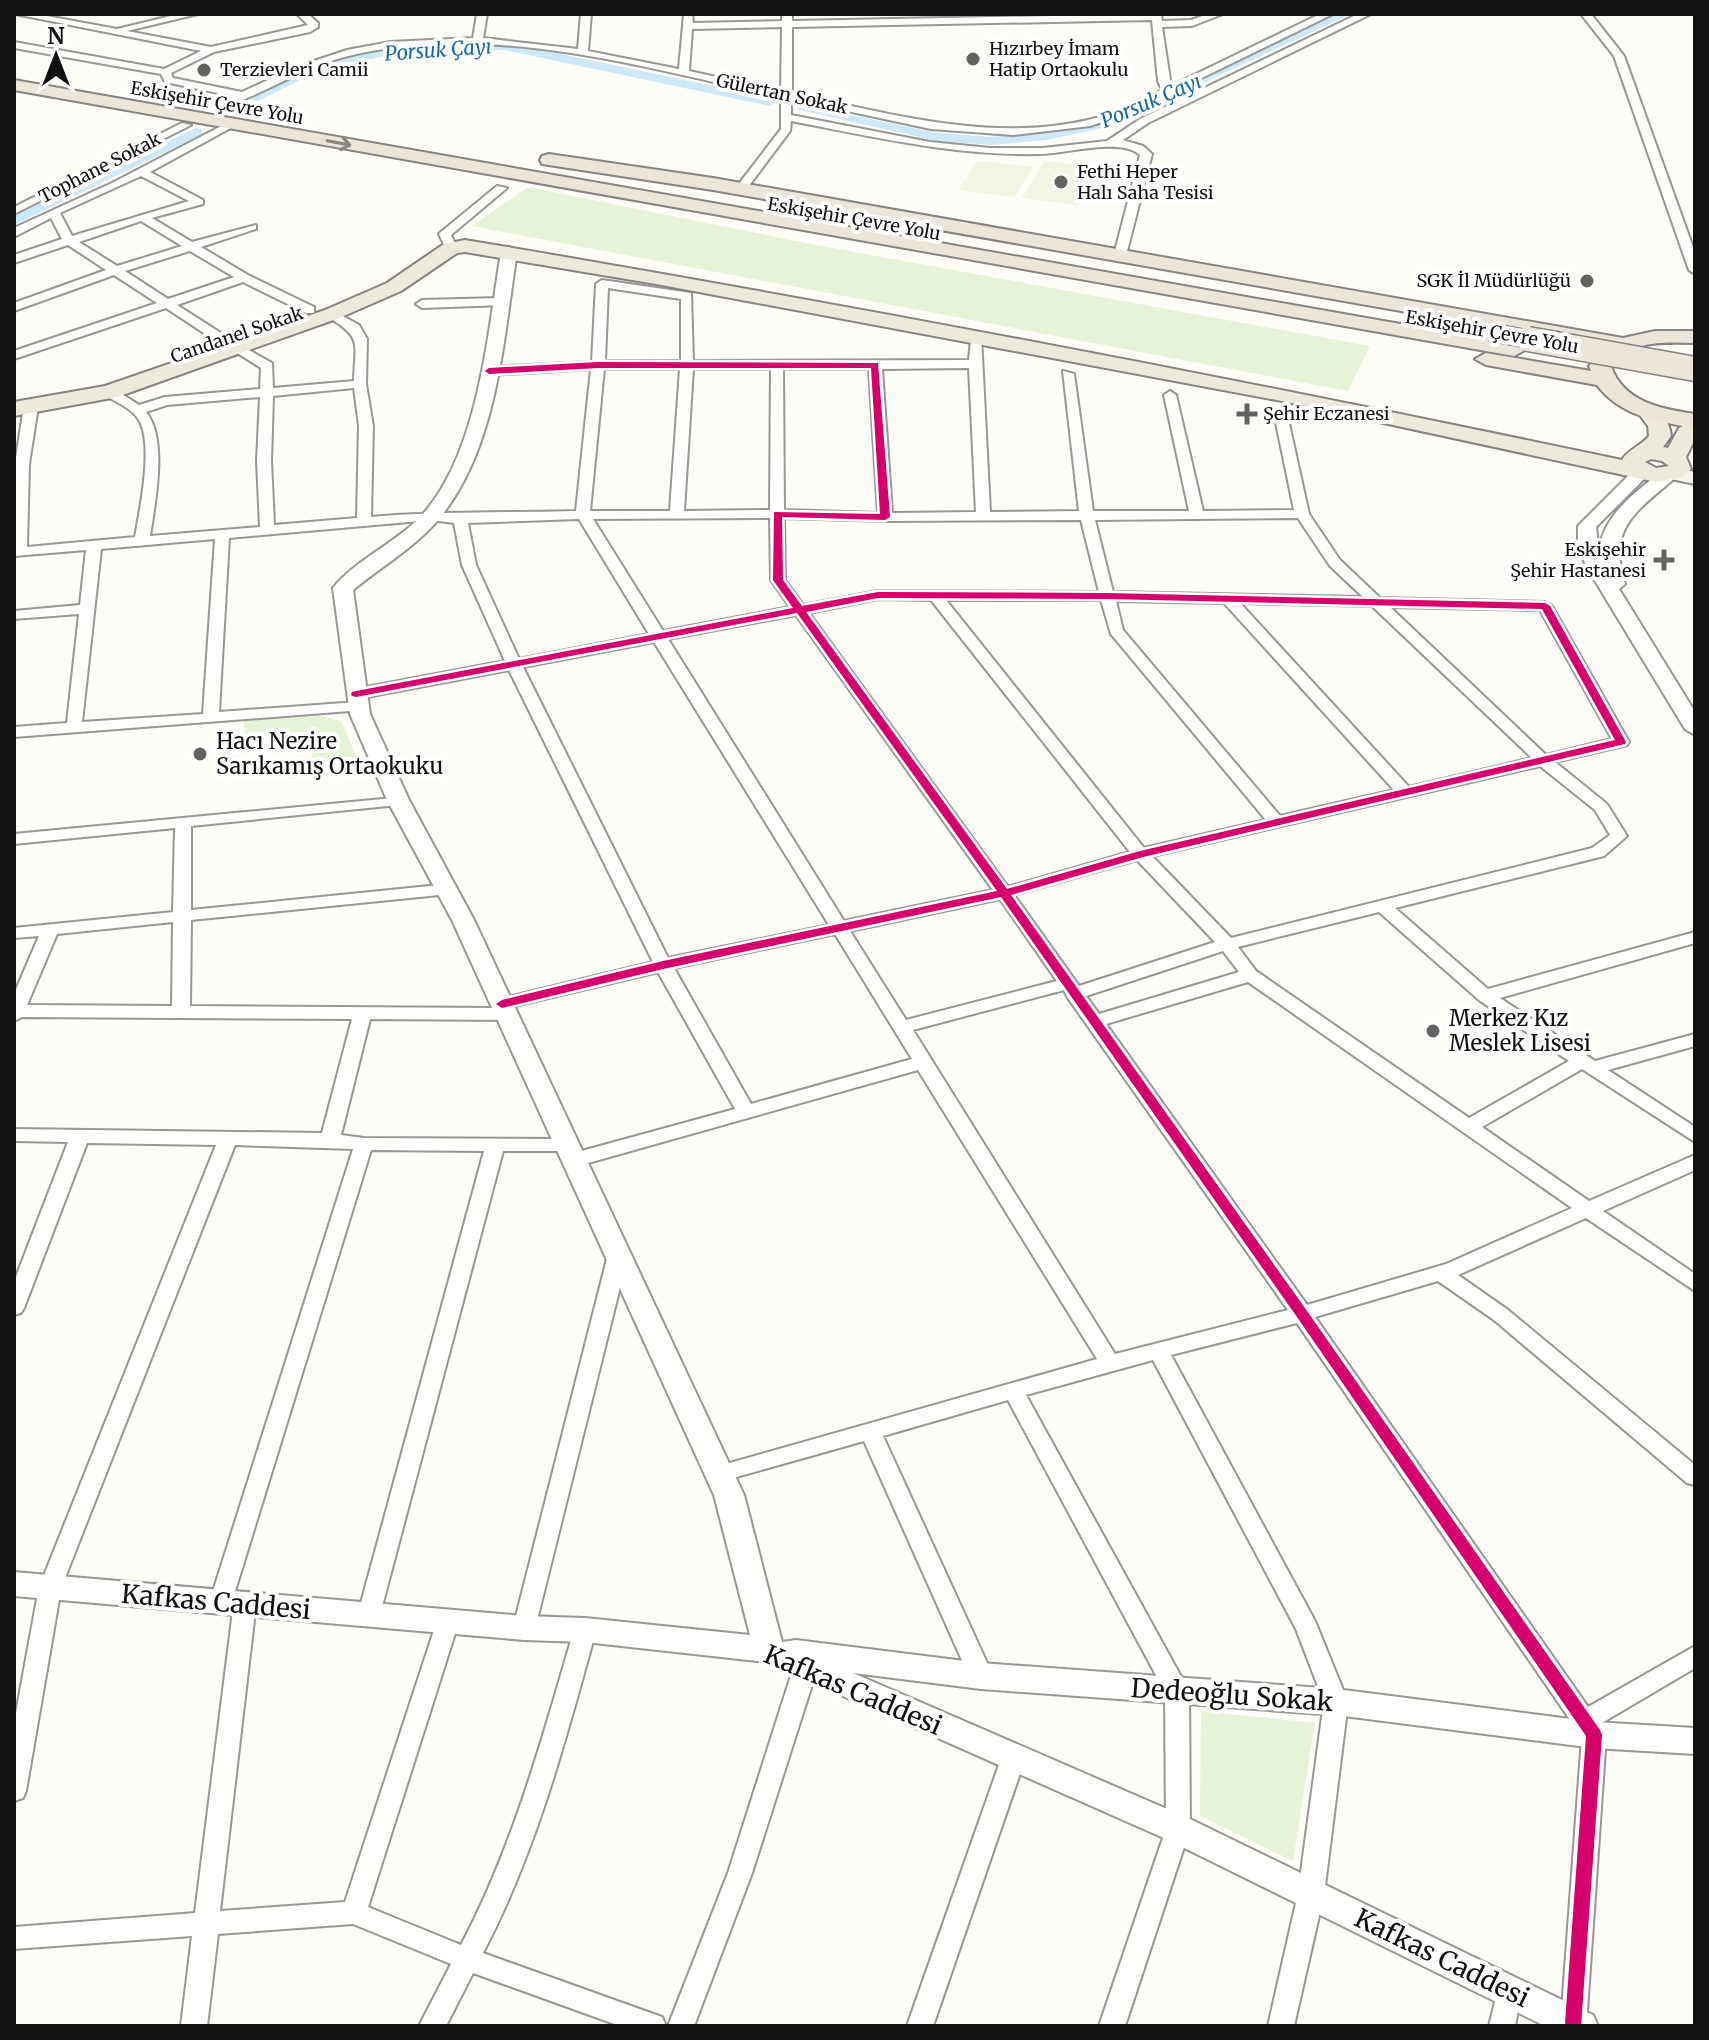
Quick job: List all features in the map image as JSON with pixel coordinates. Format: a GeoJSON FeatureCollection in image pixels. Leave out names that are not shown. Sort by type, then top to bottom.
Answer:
{"type":"FeatureCollection","features":[{"type":"Feature","properties":{"kind":"highway","name":"Eskişehir Çevre Yolu"},"geometry":{"type":"LineString","coordinates":[[14,66],[1695,369]]}},
{"type":"Feature","properties":{"kind":"highway","name":"Eskişehir Çevre Yolu"},"geometry":{"type":"LineString","coordinates":[[14,85],[1695,381]]}},
{"type":"Feature","properties":{"kind":"highway"},"geometry":{"type":"LineString","coordinates":[[497,154],[617,168],[1624,344]]}},
{"type":"Feature","properties":{"kind":"highway"},"geometry":{"type":"LineString","coordinates":[[523,175],[615,199],[1602,379],[1619,396],[1647,410],[1695,421]]}},
{"type":"Feature","properties":{"kind":"highway"},"geometry":{"type":"LineString","coordinates":[[1602,379],[1600,366],[1607,353],[1624,344],[1647,338],[1695,337]]}},
{"type":"Feature","properties":{"kind":"main road"},"geometry":{"type":"LineString","coordinates":[[448,241],[1681,469],[1687,433],[1695,427]]}},
{"type":"Feature","properties":{"kind":"main road"},"geometry":{"type":"LineString","coordinates":[[20,404],[109,392],[231,344],[332,314],[394,287],[448,241],[520,243],[669,269],[1642,462]]}},
{"type":"Feature","properties":{"kind":"main road","name":"Candanel Sokak"},"geometry":{"type":"LineString","coordinates":[[20,404],[231,344],[383,279],[448,241]]}},
{"type":"Feature","properties":{"kind":"main road"},"geometry":{"type":"LineString","coordinates":[[1642,462],[1660,436],[1659,426],[1647,410]]}},
{"type":"Feature","properties":{"kind":"street"},"geometry":{"type":"LineString","coordinates":[[20,14],[211,50]]}},
{"type":"Feature","properties":{"kind":"street"},"geometry":{"type":"LineString","coordinates":[[115,31],[193,14]]}},
{"type":"Feature","properties":{"kind":"street"},"geometry":{"type":"LineString","coordinates":[[14,45],[165,72],[211,50],[306,30],[314,25],[302,14]]}},
{"type":"Feature","properties":{"kind":"street"},"geometry":{"type":"LineString","coordinates":[[478,40],[482,14]]}},
{"type":"Feature","properties":{"kind":"street"},"geometry":{"type":"LineString","coordinates":[[583,51],[586,14]]}},
{"type":"Feature","properties":{"kind":"street"},"geometry":{"type":"LineString","coordinates":[[684,73],[688,20],[1085,16],[1156,18],[1192,23],[1218,14]]}},
{"type":"Feature","properties":{"kind":"street","name":"Gülertan Sokak"},"geometry":{"type":"LineString","coordinates":[[224,104],[304,65],[350,52],[426,41],[515,41],[583,51],[931,126],[1013,132],[1090,123],[1168,91],[1328,14]]}},
{"type":"Feature","properties":{"kind":"street"},"geometry":{"type":"LineString","coordinates":[[786,117],[930,145],[990,151],[1043,151],[1110,144],[1144,121],[1366,14]]}},
{"type":"Feature","properties":{"kind":"street"},"geometry":{"type":"LineString","coordinates":[[1586,14],[1619,56],[1695,270]]}},
{"type":"Feature","properties":{"kind":"street"},"geometry":{"type":"LineString","coordinates":[[24,29],[45,18]]}},
{"type":"Feature","properties":{"kind":"street"},"geometry":{"type":"LineString","coordinates":[[1156,18],[1163,81],[1168,91]]}},
{"type":"Feature","properties":{"kind":"street"},"geometry":{"type":"LineString","coordinates":[[741,189],[786,129],[788,19]]}},
{"type":"Feature","properties":{"kind":"street"},"geometry":{"type":"LineString","coordinates":[[165,72],[169,80],[243,95]]}},
{"type":"Feature","properties":{"kind":"street"},"geometry":{"type":"LineString","coordinates":[[14,233],[142,172],[233,124]]}},
{"type":"Feature","properties":{"kind":"street","name":"Tophane Sokak"},"geometry":{"type":"LineString","coordinates":[[14,211],[186,125]]}},
{"type":"Feature","properties":{"kind":"street"},"geometry":{"type":"LineString","coordinates":[[1112,141],[1139,148],[1146,154],[1120,255]]}},
{"type":"Feature","properties":{"kind":"street"},"geometry":{"type":"LineString","coordinates":[[14,259],[142,217],[199,202],[142,172]]}},
{"type":"Feature","properties":{"kind":"street","name":"Candanel Sokak"},"geometry":{"type":"LineString","coordinates":[[448,241],[501,188]]}},
{"type":"Feature","properties":{"kind":"street"},"geometry":{"type":"LineString","coordinates":[[54,212],[68,240],[267,366],[264,461],[267,530]]}},
{"type":"Feature","properties":{"kind":"street"},"geometry":{"type":"LineString","coordinates":[[142,217],[244,278],[310,310]]}},
{"type":"Feature","properties":{"kind":"street"},"geometry":{"type":"LineString","coordinates":[[14,307],[252,227]]}},
{"type":"Feature","properties":{"kind":"street"},"geometry":{"type":"LineString","coordinates":[[509,252],[489,371],[454,482],[431,516],[343,588],[357,700],[398,800],[449,889],[729,1495],[769,1650]]}},
{"type":"Feature","properties":{"kind":"street"},"geometry":{"type":"LineString","coordinates":[[14,355],[244,278]]}},
{"type":"Feature","properties":{"kind":"street"},"geometry":{"type":"LineString","coordinates":[[677,515],[687,365],[687,296],[602,284],[598,365],[583,515],[1110,1363]]}},
{"type":"Feature","properties":{"kind":"street"},"geometry":{"type":"LineString","coordinates":[[422,304],[500,302]]}},
{"type":"Feature","properties":{"kind":"street"},"geometry":{"type":"LineString","coordinates":[[332,314],[355,328],[361,339],[360,384],[366,426],[364,522]]}},
{"type":"Feature","properties":{"kind":"street"},"geometry":{"type":"LineString","coordinates":[[977,339],[975,364],[983,516]]}},
{"type":"Feature","properties":{"kind":"street"},"geometry":{"type":"LineString","coordinates":[[489,371],[598,365],[975,364]]}},
{"type":"Feature","properties":{"kind":"street"},"geometry":{"type":"LineString","coordinates":[[777,365],[778,580],[1302,1314],[1589,1728],[1577,2024]]}},
{"type":"Feature","properties":{"kind":"street"},"geometry":{"type":"LineString","coordinates":[[875,365],[885,517]]}},
{"type":"Feature","properties":{"kind":"street"},"geometry":{"type":"LineString","coordinates":[[1068,374],[1087,516],[1116,631],[1276,822]]}},
{"type":"Feature","properties":{"kind":"street"},"geometry":{"type":"LineString","coordinates":[[138,410],[165,401],[360,384]]}},
{"type":"Feature","properties":{"kind":"street"},"geometry":{"type":"LineString","coordinates":[[109,392],[138,410],[148,425],[149,496],[142,540]]}},
{"type":"Feature","properties":{"kind":"street"},"geometry":{"type":"LineString","coordinates":[[1170,395],[1197,515]]}},
{"type":"Feature","properties":{"kind":"street"},"geometry":{"type":"LineString","coordinates":[[20,404],[22,464],[17,552],[431,516],[460,519],[583,515],[885,517],[1302,514]]}},
{"type":"Feature","properties":{"kind":"street"},"geometry":{"type":"LineString","coordinates":[[903,1027],[1070,989],[1227,944],[1598,852],[1619,836],[1601,807],[1543,760],[1335,563],[1302,514],[1281,413]]}},
{"type":"Feature","properties":{"kind":"street"},"geometry":{"type":"LineString","coordinates":[[1642,462],[1629,490],[1601,510],[1587,526],[1587,545],[1596,566],[1695,729]]}},
{"type":"Feature","properties":{"kind":"street"},"geometry":{"type":"LineString","coordinates":[[1626,612],[1612,577],[1609,546],[1616,520],[1681,469]]}},
{"type":"Feature","properties":{"kind":"street"},"geometry":{"type":"LineString","coordinates":[[460,519],[469,565],[513,663],[663,965],[746,1112]]}},
{"type":"Feature","properties":{"kind":"street"},"geometry":{"type":"LineString","coordinates":[[211,718],[222,534]]}},
{"type":"Feature","properties":{"kind":"street"},"geometry":{"type":"LineString","coordinates":[[74,727],[94,545]]}},
{"type":"Feature","properties":{"kind":"street"},"geometry":{"type":"LineString","coordinates":[[14,732],[211,718],[357,700],[513,663],[878,595],[1107,596],[1545,606],[1621,742],[1140,854],[1004,893],[663,965],[505,1009],[363,1013],[15,1013],[50,930]]}},
{"type":"Feature","properties":{"kind":"street"},"geometry":{"type":"LineString","coordinates":[[935,595],[1140,854],[1227,944],[1250,975],[1695,1284]]}},
{"type":"Feature","properties":{"kind":"street"},"geometry":{"type":"LineString","coordinates":[[1227,598],[1406,793]]}},
{"type":"Feature","properties":{"kind":"street"},"geometry":{"type":"LineString","coordinates":[[14,615],[89,609]]}},
{"type":"Feature","properties":{"kind":"street"},"geometry":{"type":"LineString","coordinates":[[14,839],[398,800]]}},
{"type":"Feature","properties":{"kind":"street"},"geometry":{"type":"LineString","coordinates":[[181,1011],[183,823]]}},
{"type":"Feature","properties":{"kind":"street"},"geometry":{"type":"LineString","coordinates":[[14,933],[449,889]]}},
{"type":"Feature","properties":{"kind":"street"},"geometry":{"type":"LineString","coordinates":[[1384,907],[1485,996],[1695,1136]]}},
{"type":"Feature","properties":{"kind":"street"},"geometry":{"type":"LineString","coordinates":[[1485,996],[1695,937]]}},
{"type":"Feature","properties":{"kind":"street"},"geometry":{"type":"LineString","coordinates":[[1094,1022],[1250,975]]}},
{"type":"Feature","properties":{"kind":"street"},"geometry":{"type":"LineString","coordinates":[[330,1140],[363,1013]]}},
{"type":"Feature","properties":{"kind":"street"},"geometry":{"type":"LineString","coordinates":[[1467,1127],[1587,1065],[1695,1040]]}},
{"type":"Feature","properties":{"kind":"street"},"geometry":{"type":"LineString","coordinates":[[14,1135],[330,1140],[364,1144],[495,1144],[571,1152],[746,1112],[924,1062]]}},
{"type":"Feature","properties":{"kind":"street"},"geometry":{"type":"LineString","coordinates":[[14,1308],[80,1137]]}},
{"type":"Feature","properties":{"kind":"street"},"geometry":{"type":"LineString","coordinates":[[14,1791],[50,1588],[227,1140]]}},
{"type":"Feature","properties":{"kind":"street"},"geometry":{"type":"LineString","coordinates":[[194,2026],[206,1924],[233,1602],[364,1144]]}},
{"type":"Feature","properties":{"kind":"street"},"geometry":{"type":"LineString","coordinates":[[369,1614],[495,1144]]}},
{"type":"Feature","properties":{"kind":"street"},"geometry":{"type":"LineString","coordinates":[[719,1474],[1441,1273],[1695,1162]]}},
{"type":"Feature","properties":{"kind":"street"},"geometry":{"type":"LineString","coordinates":[[524,1628],[618,1255]]}},
{"type":"Feature","properties":{"kind":"street"},"geometry":{"type":"LineString","coordinates":[[1441,1273],[1501,1315],[1695,1477]]}},
{"type":"Feature","properties":{"kind":"street"},"geometry":{"type":"LineString","coordinates":[[1158,1350],[1307,1628],[1336,1702],[1311,1894],[1281,2026]]}},
{"type":"Feature","properties":{"kind":"street"},"geometry":{"type":"LineString","coordinates":[[1013,1390],[1177,1691],[1178,1829],[1112,2026]]}},
{"type":"Feature","properties":{"kind":"street"},"geometry":{"type":"LineString","coordinates":[[870,1431],[981,1676]]}},
{"type":"Feature","properties":{"kind":"street","name":"Kafkas Caddesi"},"geometry":{"type":"LineString","coordinates":[[14,1584],[524,1628],[585,1630],[769,1650],[1178,1829],[1577,2024]]}},
{"type":"Feature","properties":{"kind":"street"},"geometry":{"type":"LineString","coordinates":[[354,1913],[448,1621]]}},
{"type":"Feature","properties":{"kind":"street"},"geometry":{"type":"LineString","coordinates":[[432,2026],[498,1900],[558,1725],[585,1630]]}},
{"type":"Feature","properties":{"kind":"street","name":"Dedeoğlu Sokak"},"geometry":{"type":"LineString","coordinates":[[769,1650],[981,1676],[1336,1702],[1695,1741]]}},
{"type":"Feature","properties":{"kind":"street"},"geometry":{"type":"LineString","coordinates":[[1589,1728],[1695,1656]]}},
{"type":"Feature","properties":{"kind":"street"},"geometry":{"type":"LineString","coordinates":[[681,2026],[740,1873],[806,1666]]}},
{"type":"Feature","properties":{"kind":"street"},"geometry":{"type":"LineString","coordinates":[[920,2026],[1013,1759]]}},
{"type":"Feature","properties":{"kind":"street"},"geometry":{"type":"LineString","coordinates":[[14,1938],[354,1913],[467,1959],[653,2026]]}},
{"type":"Feature","properties":{"kind":"street"},"geometry":{"type":"LineString","coordinates":[[1502,2026],[1509,1990]]}},
{"type":"Feature","properties":{"kind":"green space"},"geometry":{"type":"Polygon","coordinates":[[[978,161],[1033,167],[1014,197],[958,190],[978,161]]]}},
{"type":"Feature","properties":{"kind":"green space","name":"Fethi Heper Halı Saha Tesisi"},"geometry":{"type":"Polygon","coordinates":[[[1044,161],[1100,167],[1079,205],[1022,198],[1044,161]]]}},
{"type":"Feature","properties":{"kind":"green space"},"geometry":{"type":"Polygon","coordinates":[[[528,187],[816,245],[1370,346],[1348,391],[472,226],[528,187]]]}},
{"type":"Feature","properties":{"kind":"green space"},"geometry":{"type":"Polygon","coordinates":[[[321,716],[341,721],[363,772],[288,779],[288,763],[312,761],[312,733],[245,735],[244,721],[321,716]]]}},
{"type":"Feature","properties":{"kind":"green space"},"geometry":{"type":"Polygon","coordinates":[[[1201,1711],[1315,1723],[1293,1861],[1200,1816],[1201,1711]]]}},
{"type":"Feature","properties":{"kind":"waterway","name":"Porsuk Çayı"},"geometry":{"type":"LineString","coordinates":[[803,109],[937,137],[991,141],[1047,136],[1106,123],[1345,14]]}},
{"type":"Feature","properties":{"kind":"waterway","name":"Porsuk Çayı"},"geometry":{"type":"LineString","coordinates":[[253,98],[314,68],[398,49],[447,45],[504,46],[770,102]]}},
{"type":"Feature","properties":{"kind":"waterway"},"geometry":{"type":"LineString","coordinates":[[14,221],[196,132]]}},
{"type":"Feature","properties":{"kind":"cycle path"},"geometry":{"type":"LineString","coordinates":[[489,371],[598,365],[875,365],[885,517],[777,514],[778,580],[1302,1314],[1594,1735],[1574,2023]]}},
{"type":"Feature","properties":{"kind":"cycle path"},"geometry":{"type":"LineString","coordinates":[[356,694],[878,595],[1107,596],[1545,606],[1621,742],[1140,854],[1004,893],[663,965],[502,1004]]}},
{"type":"Feature","properties":{"kind":"place","name":"Hızırbey İmam Hatip Ortaokulu"},"geometry":{"type":"Point","coordinates":[973,59]}},
{"type":"Feature","properties":{"kind":"place","name":"Terzievleri Camii"},"geometry":{"type":"Point","coordinates":[204,70]}},
{"type":"Feature","properties":{"kind":"place","name":"Fethi Heper Halı Saha Tesisi"},"geometry":{"type":"Point","coordinates":[1061,182]}},
{"type":"Feature","properties":{"kind":"place","name":"SGK İl Müdürlüğü"},"geometry":{"type":"Point","coordinates":[1587,281]}},
{"type":"Feature","properties":{"kind":"place","name":"Şehir Eczanesi"},"geometry":{"type":"Point","coordinates":[1247,414]}},
{"type":"Feature","properties":{"kind":"place","name":"Eskişehir Şehir Hastanesi"},"geometry":{"type":"Point","coordinates":[1664,560]}},
{"type":"Feature","properties":{"kind":"place","name":"Hacı Nezire Sarıkamış Ortaokuku"},"geometry":{"type":"Point","coordinates":[200,754]}},
{"type":"Feature","properties":{"kind":"place","name":"Merkez Kız Meslek Lisesi"},"geometry":{"type":"Point","coordinates":[1433,1031]}}]}
